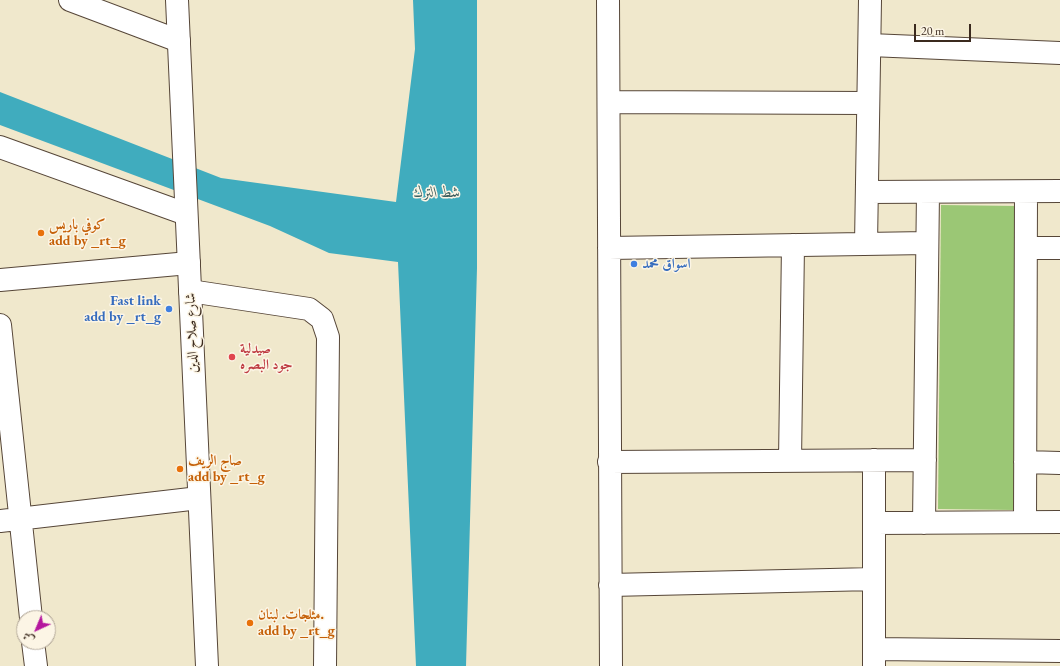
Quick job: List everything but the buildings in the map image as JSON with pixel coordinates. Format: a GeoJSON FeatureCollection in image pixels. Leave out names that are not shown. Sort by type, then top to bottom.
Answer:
{"type":"FeatureCollection","features":[{"type":"Feature","properties":{"kind":"street"},"geometry":{"type":"LineString","coordinates":[[70,0],[179,41]]}},
{"type":"Feature","properties":{"kind":"street","name":"شارع صلاح الدين"},"geometry":{"type":"LineString","coordinates":[[177,0],[207,666]]}},
{"type":"Feature","properties":{"kind":"street"},"geometry":{"type":"LineString","coordinates":[[608,0],[611,666]]}},
{"type":"Feature","properties":{"kind":"street"},"geometry":{"type":"LineString","coordinates":[[866,244],[870,0]]}},
{"type":"Feature","properties":{"kind":"street"},"geometry":{"type":"LineString","coordinates":[[870,45],[1060,53]]}},
{"type":"Feature","properties":{"kind":"street"},"geometry":{"type":"LineString","coordinates":[[609,102],[868,104]]}},
{"type":"Feature","properties":{"kind":"street"},"geometry":{"type":"LineString","coordinates":[[0,147],[186,214]]}},
{"type":"Feature","properties":{"kind":"street"},"geometry":{"type":"LineString","coordinates":[[867,192],[1060,191]]}},
{"type":"Feature","properties":{"kind":"street"},"geometry":{"type":"LineString","coordinates":[[924,523],[928,192]]}},
{"type":"Feature","properties":{"kind":"street"},"geometry":{"type":"LineString","coordinates":[[1025,522],[1026,192]]}},
{"type":"Feature","properties":{"kind":"street"},"geometry":{"type":"LineString","coordinates":[[609,248],[927,243]]}},
{"type":"Feature","properties":{"kind":"street"},"geometry":{"type":"LineString","coordinates":[[790,461],[793,245]]}},
{"type":"Feature","properties":{"kind":"street"},"geometry":{"type":"LineString","coordinates":[[1026,248],[1060,248]]}},
{"type":"Feature","properties":{"kind":"street"},"geometry":{"type":"LineString","coordinates":[[0,280],[189,263]]}},
{"type":"Feature","properties":{"kind":"street"},"geometry":{"type":"LineString","coordinates":[[190,291],[309,309],[322,319],[328,337],[325,666]]}},
{"type":"Feature","properties":{"kind":"street"},"geometry":{"type":"LineString","coordinates":[[0,325],[10,519],[29,610]]}},
{"type":"Feature","properties":{"kind":"street"},"geometry":{"type":"LineString","coordinates":[[874,460],[874,658],[1060,651]]}},
{"type":"Feature","properties":{"kind":"street"},"geometry":{"type":"LineString","coordinates":[[609,462],[925,460]]}},
{"type":"Feature","properties":{"kind":"street"},"geometry":{"type":"LineString","coordinates":[[1025,462],[1060,463]]}},
{"type":"Feature","properties":{"kind":"street"},"geometry":{"type":"LineString","coordinates":[[10,519],[199,498]]}},
{"type":"Feature","properties":{"kind":"street"},"geometry":{"type":"LineString","coordinates":[[874,523],[1060,522]]}},
{"type":"Feature","properties":{"kind":"street"},"geometry":{"type":"LineString","coordinates":[[610,585],[874,579]]}},
{"type":"Feature","properties":{"kind":"street"},"geometry":{"type":"LineString","coordinates":[[34,650],[36,666]]}},
{"type":"Feature","properties":{"kind":"green space"},"geometry":{"type":"Polygon","coordinates":[[[941,205],[1018,206],[1014,510],[938,509],[941,205]]]}},
{"type":"Feature","properties":{"kind":"water","name":"شط الترك"},"geometry":{"type":"Polygon","coordinates":[[[413,0],[477,0],[477,268],[466,666],[416,666],[398,262],[329,253],[270,226],[0,125],[0,92],[221,178],[396,202],[415,49],[413,0]]]}},
{"type":"Feature","properties":{"kind":"place","name":"كوفي باريس add by _rt_g"},"geometry":{"type":"Point","coordinates":[41,233]}},
{"type":"Feature","properties":{"kind":"place","name":"اسواق محمد"},"geometry":{"type":"Point","coordinates":[634,264]}},
{"type":"Feature","properties":{"kind":"place","name":"Fast link add by _rt_g"},"geometry":{"type":"Point","coordinates":[169,309]}},
{"type":"Feature","properties":{"kind":"place","name":"صيدلية جود البصره"},"geometry":{"type":"Point","coordinates":[232,357]}},
{"type":"Feature","properties":{"kind":"place","name":"صاج الريف add by _rt_g"},"geometry":{"type":"Point","coordinates":[180,469]}},
{"type":"Feature","properties":{"kind":"place","name":"مثلجات. لبنان. add by _rt_g"},"geometry":{"type":"Point","coordinates":[250,623]}}]}
